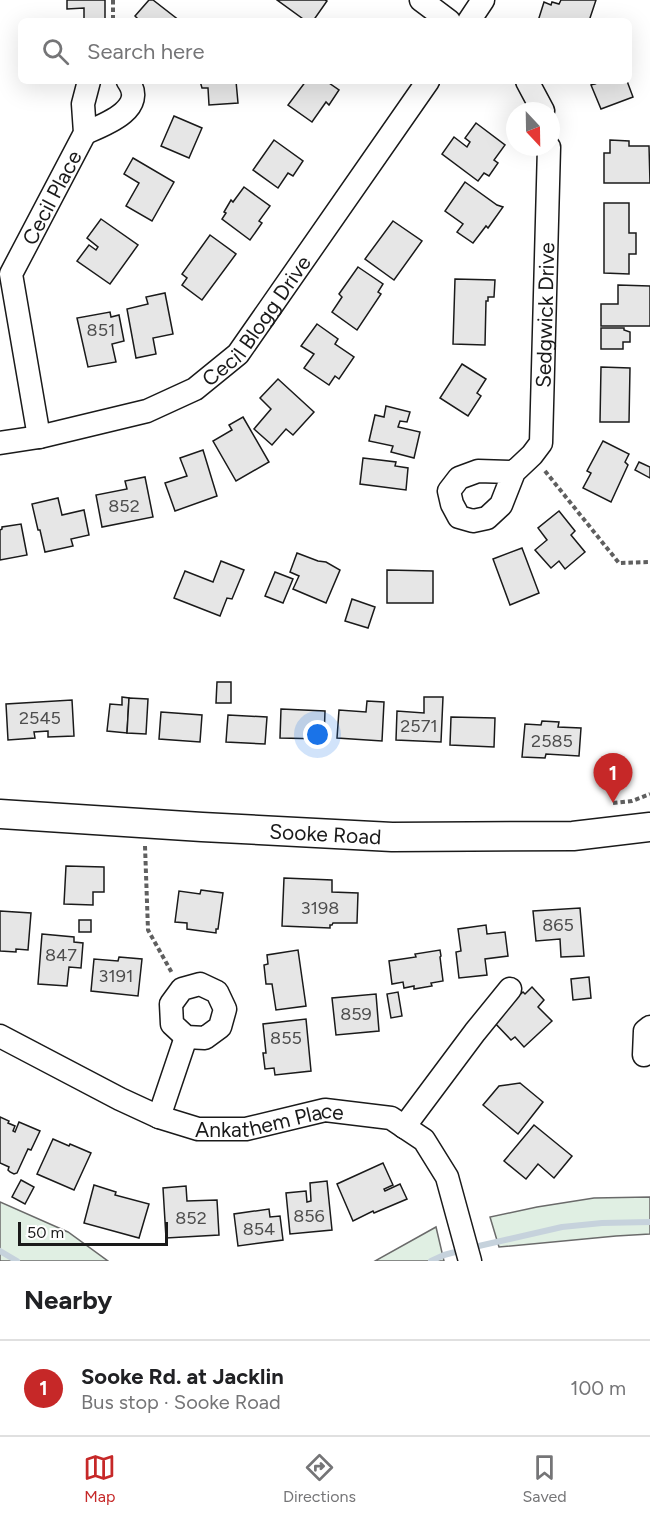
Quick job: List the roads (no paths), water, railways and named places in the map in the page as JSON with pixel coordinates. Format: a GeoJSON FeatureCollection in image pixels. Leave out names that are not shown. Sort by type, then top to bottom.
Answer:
{"type":"FeatureCollection","features":[{"type":"Feature","properties":{"kind":"main road","name":"Sooke Road"},"geometry":{"type":"LineString","coordinates":[[0,814],[392,837],[573,836],[650,827]]}},
{"type":"Feature","properties":{"kind":"street"},"geometry":{"type":"LineString","coordinates":[[421,0],[445,18]]}},
{"type":"Feature","properties":{"kind":"street"},"geometry":{"type":"LineString","coordinates":[[471,18],[483,0]]}},
{"type":"Feature","properties":{"kind":"street","name":"Cecil Place"},"geometry":{"type":"LineString","coordinates":[[39,436],[5,268],[85,133],[83,104],[88,84]]}},
{"type":"Feature","properties":{"kind":"street","name":"Cecil Place"},"geometry":{"type":"LineString","coordinates":[[85,133],[112,121],[127,110],[133,98],[130,84]]}},
{"type":"Feature","properties":{"kind":"street","name":"Cecil Blogg Drive"},"geometry":{"type":"LineString","coordinates":[[0,443],[147,411],[195,388],[238,354],[426,84]]}},
{"type":"Feature","properties":{"kind":"street"},"geometry":{"type":"LineString","coordinates":[[529,84],[538,102]]}},
{"type":"Feature","properties":{"kind":"street","name":"Sedgwick Drive"},"geometry":{"type":"LineString","coordinates":[[514,472],[541,443],[549,156]]}},
{"type":"Feature","properties":{"kind":"street"},"geometry":{"type":"LineString","coordinates":[[404,1126],[510,989]]}},
{"type":"Feature","properties":{"kind":"street"},"geometry":{"type":"LineString","coordinates":[[644,1055],[645,1031],[650,1027]]}},
{"type":"Feature","properties":{"kind":"street","name":"Ankathem Place"},"geometry":{"type":"LineString","coordinates":[[0,1036],[120,1099],[159,1117],[198,1129],[246,1129],[324,1110],[391,1118],[424,1140],[447,1177],[470,1261]]}},
{"type":"Feature","properties":{"kind":"street"},"geometry":{"type":"LineString","coordinates":[[159,1117],[186,1037]]}},
{"type":"Feature","properties":{"kind":"waterway"},"geometry":{"type":"LineString","coordinates":[[431,1261],[470,1248],[562,1227],[650,1222]]}},
{"type":"Feature","properties":{"kind":"waterway"},"geometry":{"type":"LineString","coordinates":[[0,1251],[17,1261]]}},
{"type":"Feature","properties":{"kind":"place","name":"Sooke Rd. at Jacklin"},"geometry":{"type":"Point","coordinates":[613,803]}}]}
